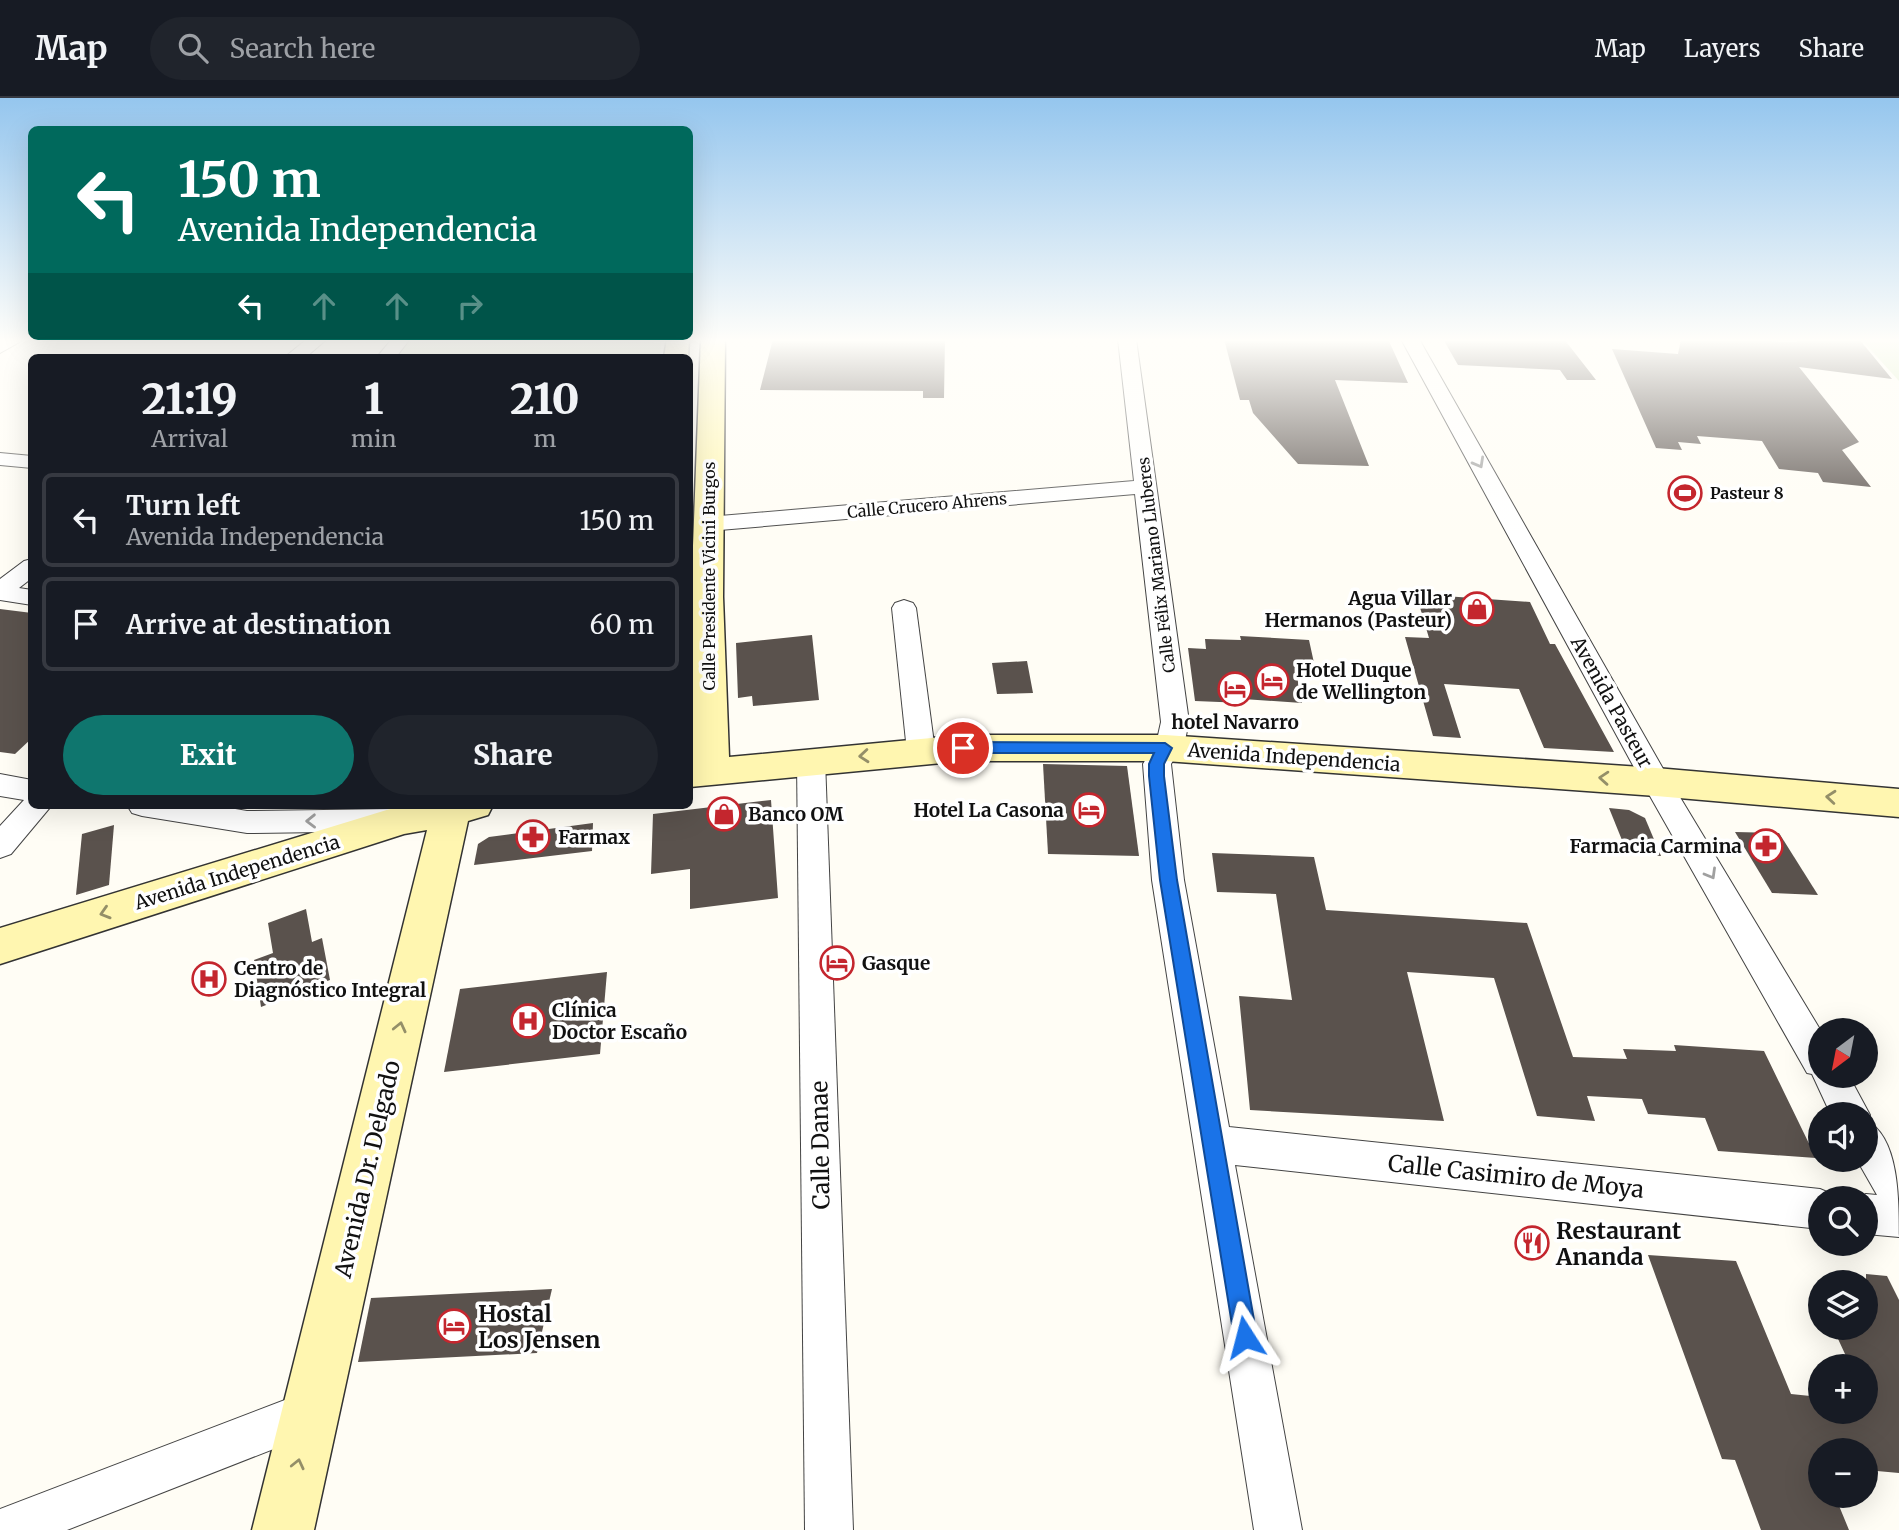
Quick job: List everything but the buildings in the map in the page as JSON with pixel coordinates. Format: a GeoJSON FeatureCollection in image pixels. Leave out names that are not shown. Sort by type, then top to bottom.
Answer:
{"type":"FeatureCollection","features":[{"type":"Feature","properties":{"kind":"main road","name":"Calle Presidente Vicini Burgos"},"geometry":{"type":"LineString","coordinates":[[700,773],[698,599],[708,524],[711,406]]}},
{"type":"Feature","properties":{"kind":"main road","name":"Avenida Independencia"},"geometry":{"type":"LineString","coordinates":[[700,773],[811,760],[976,748],[1165,748],[1656,782],[1899,803]]}},
{"type":"Feature","properties":{"kind":"main road","name":"Avenida Independencia"},"geometry":{"type":"LineString","coordinates":[[0,946],[403,820],[455,809]]}},
{"type":"Feature","properties":{"kind":"main road","name":"Avenida Dr. Delgado"},"geometry":{"type":"LineString","coordinates":[[283,1530],[463,809]]}},
{"type":"Feature","properties":{"kind":"street","name":"Calle Félix Mariano Lluberes"},"geometry":{"type":"LineString","coordinates":[[1136,406],[1175,722],[1171,740],[1157,764],[1156,776],[1167,867],[1278,1530]]}},
{"type":"Feature","properties":{"kind":"street","name":"Avenida Pasteur"},"geometry":{"type":"LineString","coordinates":[[1447,406],[1656,782],[1808,1041]]}},
{"type":"Feature","properties":{"kind":"street"},"geometry":{"type":"LineString","coordinates":[[0,459],[28,462]]}},
{"type":"Feature","properties":{"kind":"street","name":"Calle Crucero Ahrens"},"geometry":{"type":"LineString","coordinates":[[708,524],[1147,486]]}},
{"type":"Feature","properties":{"kind":"street"},"geometry":{"type":"LineString","coordinates":[[0,592],[28,569]]}},
{"type":"Feature","properties":{"kind":"street"},"geometry":{"type":"LineString","coordinates":[[0,592],[28,597]]}},
{"type":"Feature","properties":{"kind":"street"},"geometry":{"type":"LineString","coordinates":[[904,608],[921,751]]}},
{"type":"Feature","properties":{"kind":"street","name":"Calle Danae"},"geometry":{"type":"LineString","coordinates":[[811,760],[829,1530]]}},
{"type":"Feature","properties":{"kind":"street"},"geometry":{"type":"LineString","coordinates":[[0,785],[28,790]]}},
{"type":"Feature","properties":{"kind":"street"},"geometry":{"type":"LineString","coordinates":[[0,846],[33,809]]}},
{"type":"Feature","properties":{"kind":"street"},"geometry":{"type":"LineString","coordinates":[[167,809],[247,822],[403,820]]}},
{"type":"Feature","properties":{"kind":"street","name":"Calle Casimiro de Moya"},"geometry":{"type":"LineString","coordinates":[[1213,1144],[1808,1208]]}},
{"type":"Feature","properties":{"kind":"street"},"geometry":{"type":"LineString","coordinates":[[1878,1160],[1899,1196]]}},
{"type":"Feature","properties":{"kind":"street"},"geometry":{"type":"LineString","coordinates":[[1878,1215],[1899,1217]]}},
{"type":"Feature","properties":{"kind":"street"},"geometry":{"type":"LineString","coordinates":[[6,1530],[311,1412]]}},
{"type":"Feature","properties":{"kind":"place","name":"Pasteur 8"},"geometry":{"type":"Point","coordinates":[1685,493]}},
{"type":"Feature","properties":{"kind":"place","name":"Agua Villar Hermanos (Pasteur)"},"geometry":{"type":"Point","coordinates":[1477,609]}},
{"type":"Feature","properties":{"kind":"place","name":"Hotel Duque de Wellington"},"geometry":{"type":"Point","coordinates":[1272,681]}},
{"type":"Feature","properties":{"kind":"place","name":"hotel Navarro"},"geometry":{"type":"Point","coordinates":[1235,689]}},
{"type":"Feature","properties":{"kind":"place","name":"Hotel La Casona"},"geometry":{"type":"Point","coordinates":[1089,810]}},
{"type":"Feature","properties":{"kind":"place","name":"Banco OM"},"geometry":{"type":"Point","coordinates":[724,814]}},
{"type":"Feature","properties":{"kind":"place","name":"Farmax"},"geometry":{"type":"Point","coordinates":[533,837]}},
{"type":"Feature","properties":{"kind":"place","name":"Farmacia Carmina"},"geometry":{"type":"Point","coordinates":[1766,846]}},
{"type":"Feature","properties":{"kind":"place","name":"Gasque"},"geometry":{"type":"Point","coordinates":[837,963]}},
{"type":"Feature","properties":{"kind":"place","name":"Centro de Diagnóstico Integral"},"geometry":{"type":"Point","coordinates":[209,979]}},
{"type":"Feature","properties":{"kind":"place","name":"Clínica Doctor Escaño"},"geometry":{"type":"Point","coordinates":[528,1021]}},
{"type":"Feature","properties":{"kind":"place","name":"Restaurant Ananda"},"geometry":{"type":"Point","coordinates":[1532,1243]}},
{"type":"Feature","properties":{"kind":"place","name":"Hostal Los Jensen"},"geometry":{"type":"Point","coordinates":[454,1326]}},
{"type":"Feature","properties":{"kind":"route"},"geometry":{"type":"LineString","coordinates":[[963,748],[1165,748],[1157,764],[1156,776],[1168,880],[1245,1337]]}}]}
